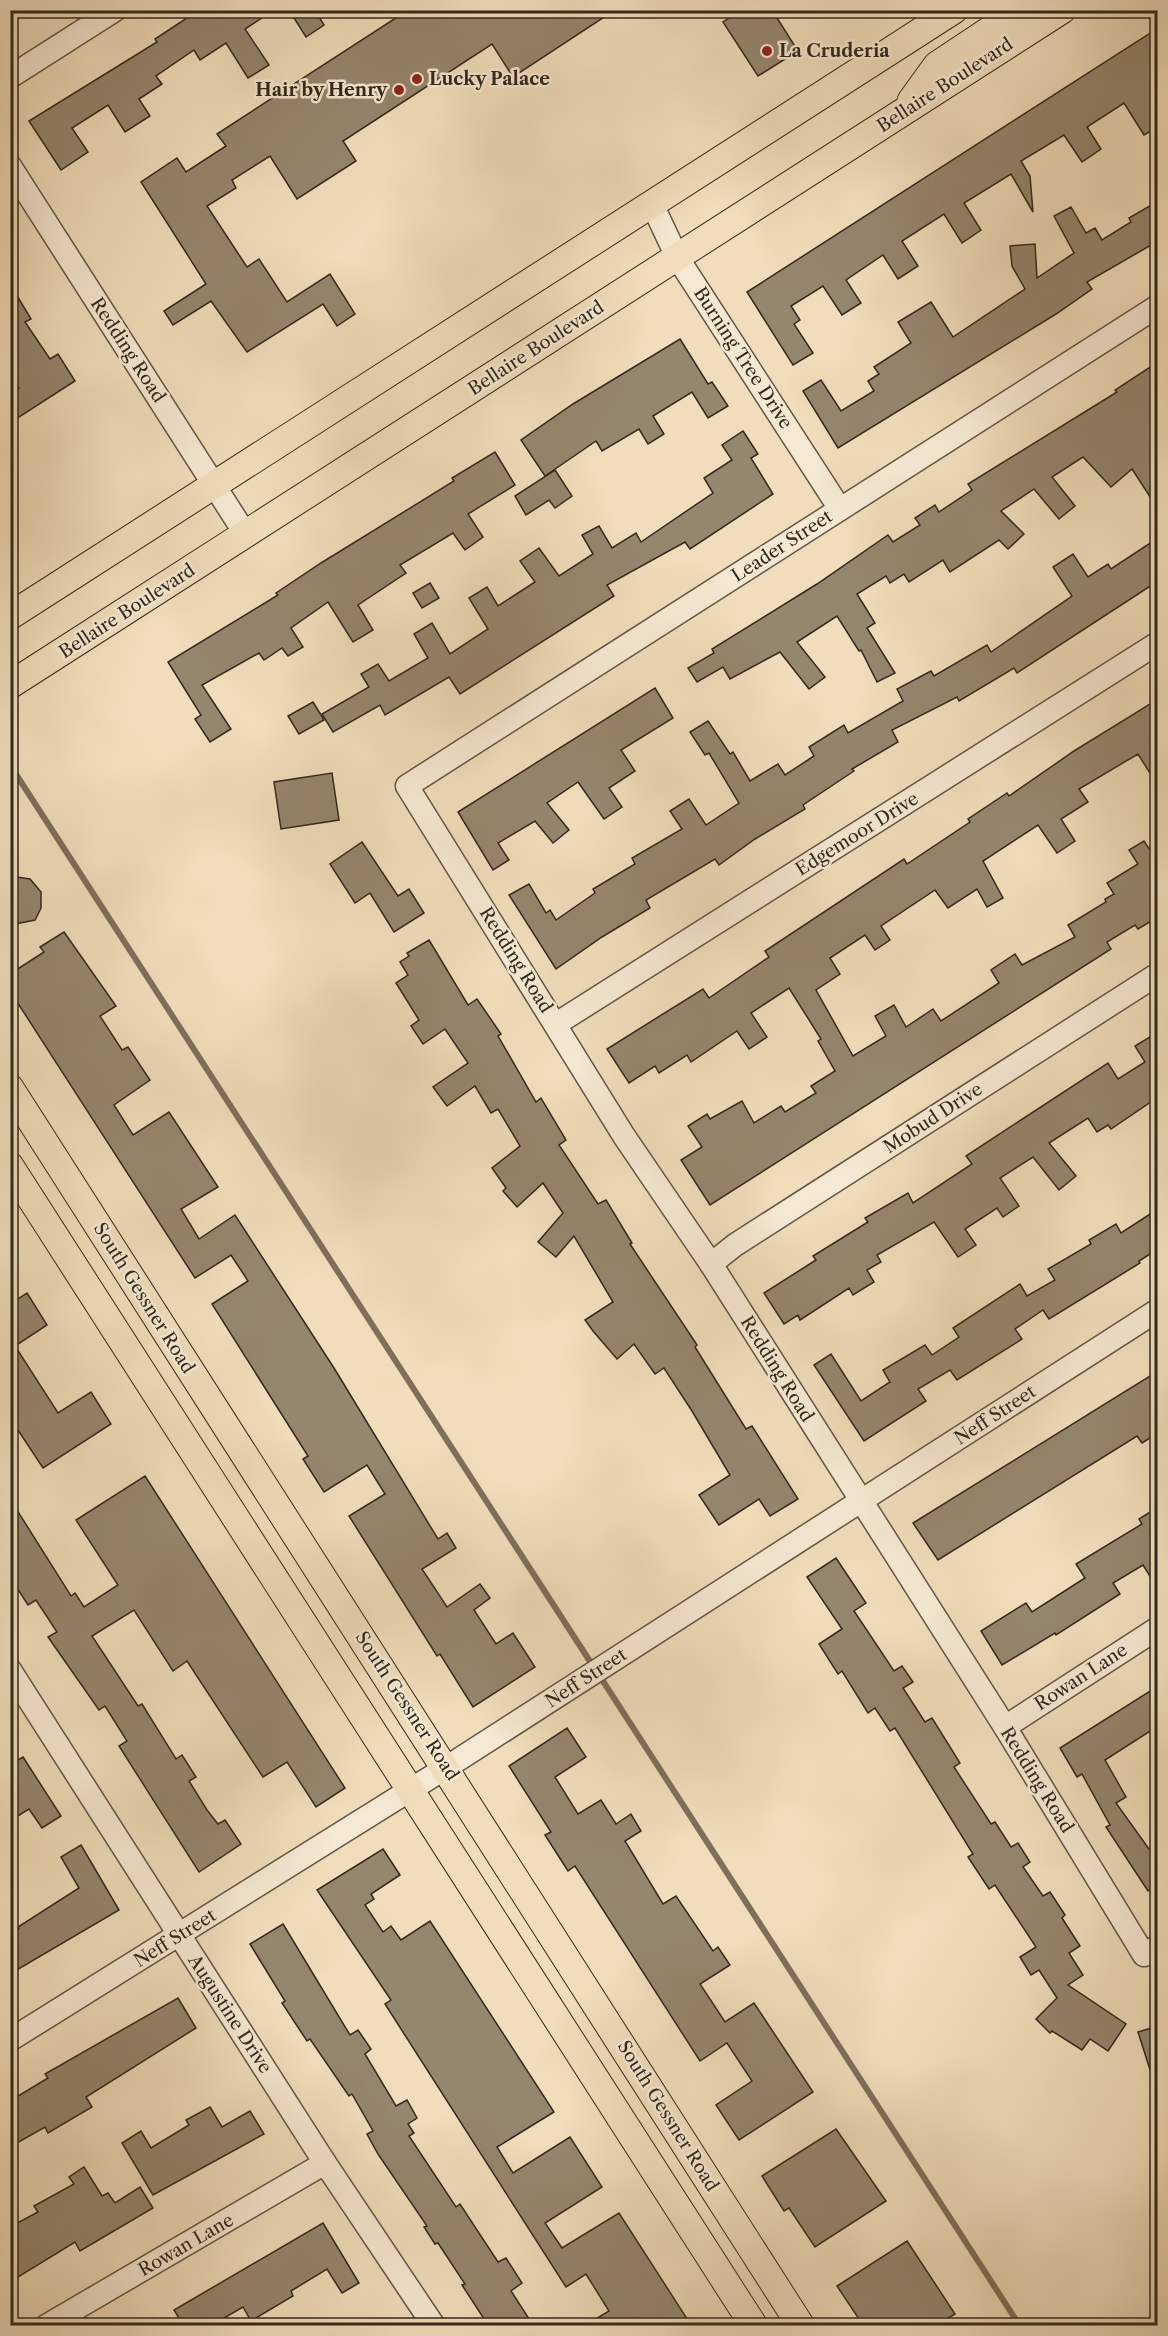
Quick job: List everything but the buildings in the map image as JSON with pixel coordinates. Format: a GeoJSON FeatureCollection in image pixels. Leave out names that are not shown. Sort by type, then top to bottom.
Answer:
{"type":"FeatureCollection","features":[{"type":"Feature","properties":{"kind":"main road"},"geometry":{"type":"LineString","coordinates":[[10,616],[954,10]]}},
{"type":"Feature","properties":{"kind":"main road"},"geometry":{"type":"LineString","coordinates":[[901,114],[937,65],[1020,10]]}},
{"type":"Feature","properties":{"kind":"main road","name":"Bellaire Boulevard"},"geometry":{"type":"LineString","coordinates":[[10,685],[1062,10]]}},
{"type":"Feature","properties":{"kind":"main road","name":"South Gessner Road"},"geometry":{"type":"LineString","coordinates":[[10,1088],[447,1767],[801,2325]]}},
{"type":"Feature","properties":{"kind":"main road"},"geometry":{"type":"LineString","coordinates":[[10,1156],[41,1135]]}},
{"type":"Feature","properties":{"kind":"main road"},"geometry":{"type":"LineString","coordinates":[[10,1166],[754,2325]]}},
{"type":"Feature","properties":{"kind":"main road"},"geometry":{"type":"LineString","coordinates":[[199,1458],[233,1437]]}},
{"type":"Feature","properties":{"kind":"street"},"geometry":{"type":"LineString","coordinates":[[10,77],[115,10]]}},
{"type":"Feature","properties":{"kind":"street","name":"Redding Road"},"geometry":{"type":"LineString","coordinates":[[10,165],[246,535]]}},
{"type":"Feature","properties":{"kind":"street","name":"Burning Tree Drive"},"geometry":{"type":"LineString","coordinates":[[652,204],[677,257],[840,509]]}},
{"type":"Feature","properties":{"kind":"street","name":"Leader Street"},"geometry":{"type":"LineString","coordinates":[[406,786],[1158,306]]}},
{"type":"Feature","properties":{"kind":"street","name":"Edgemoor Drive"},"geometry":{"type":"LineString","coordinates":[[556,1024],[1158,643]]}},
{"type":"Feature","properties":{"kind":"street","name":"Redding Road"},"geometry":{"type":"LineString","coordinates":[[406,786],[624,1136],[711,1264],[860,1502],[1151,1951]]}},
{"type":"Feature","properties":{"kind":"street","name":"Mobud Drive"},"geometry":{"type":"LineString","coordinates":[[711,1264],[735,1245],[1158,974]]}},
{"type":"Feature","properties":{"kind":"street","name":"Neff Street"},"geometry":{"type":"LineString","coordinates":[[10,2040],[180,1936],[447,1767],[1158,1310]]}},
{"type":"Feature","properties":{"kind":"street","name":"Rowan Lane"},"geometry":{"type":"LineString","coordinates":[[1005,1727],[1158,1628]]}},
{"type":"Feature","properties":{"kind":"street","name":"Augustine Drive"},"geometry":{"type":"LineString","coordinates":[[10,1670],[19,1702],[180,1936],[325,2163],[434,2325]]}},
{"type":"Feature","properties":{"kind":"street","name":"Rowan Lane"},"geometry":{"type":"LineString","coordinates":[[46,2325],[325,2163]]}},
{"type":"Feature","properties":{"kind":"waterway"},"geometry":{"type":"LineString","coordinates":[[10,765],[593,1666]]}},
{"type":"Feature","properties":{"kind":"waterway"},"geometry":{"type":"LineString","coordinates":[[599,1675],[1020,2326]]}},
{"type":"Feature","properties":{"kind":"place","name":"La Cruderia"},"geometry":{"type":"Point","coordinates":[767,51]}},
{"type":"Feature","properties":{"kind":"place","name":"Lucky Palace"},"geometry":{"type":"Point","coordinates":[417,79]}},
{"type":"Feature","properties":{"kind":"place","name":"Hair by Henry"},"geometry":{"type":"Point","coordinates":[399,90]}}]}
